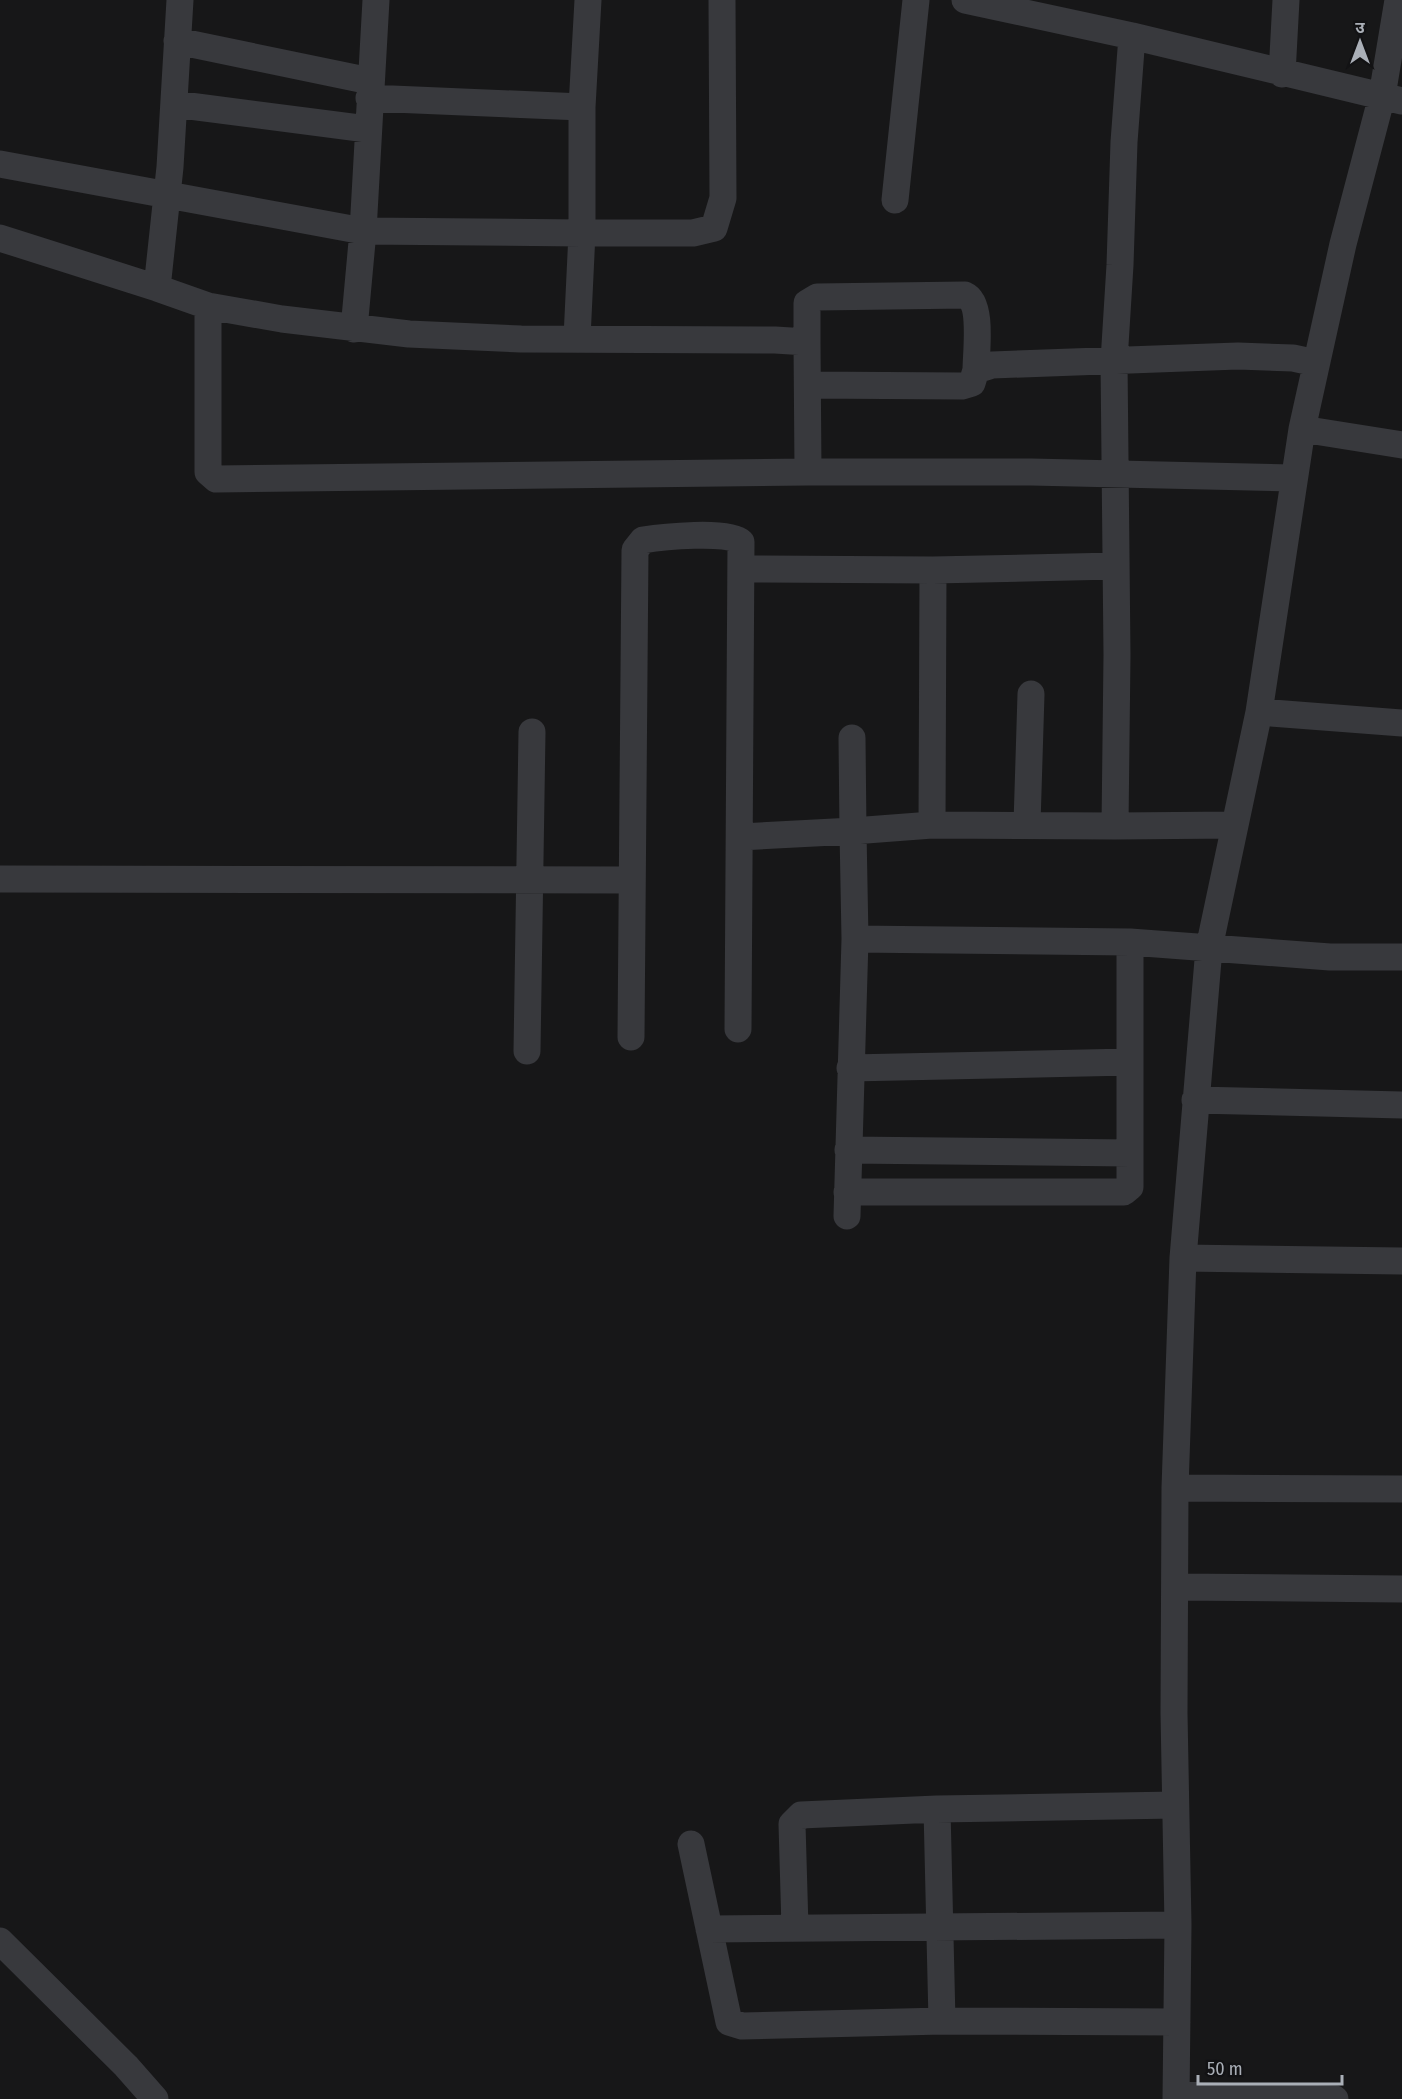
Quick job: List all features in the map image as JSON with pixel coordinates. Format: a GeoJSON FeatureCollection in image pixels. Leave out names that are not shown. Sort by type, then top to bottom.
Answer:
{"type":"FeatureCollection","features":[{"type":"Feature","properties":{"kind":"street"},"geometry":{"type":"LineString","coordinates":[[158,288],[174,104],[180,0]]}},
{"type":"Feature","properties":{"kind":"street"},"geometry":{"type":"LineString","coordinates":[[354,329],[363,231],[376,0]]}},
{"type":"Feature","properties":{"kind":"street"},"geometry":{"type":"LineString","coordinates":[[577,338],[582,233],[582,107],[588,0]]}},
{"type":"Feature","properties":{"kind":"street"},"geometry":{"type":"LineString","coordinates":[[0,164],[363,231],[693,233],[714,228],[723,198],[722,0]]}},
{"type":"Feature","properties":{"kind":"street"},"geometry":{"type":"LineString","coordinates":[[895,200],[916,0]]}},
{"type":"Feature","properties":{"kind":"street"},"geometry":{"type":"LineString","coordinates":[[965,0],[1039,9],[1132,36],[1392,99]]}},
{"type":"Feature","properties":{"kind":"street"},"geometry":{"type":"LineString","coordinates":[[1282,74],[1286,0]]}},
{"type":"Feature","properties":{"kind":"street"},"geometry":{"type":"LineString","coordinates":[[1335,2099],[1176,2097],[1178,1925],[1175,1488],[1183,1258],[1209,948],[1259,712],[1302,429],[1343,244],[1392,99],[1398,0]]}},
{"type":"Feature","properties":{"kind":"street"},"geometry":{"type":"LineString","coordinates":[[1115,826],[1114,361],[1124,142],[1132,36]]}},
{"type":"Feature","properties":{"kind":"street"},"geometry":{"type":"LineString","coordinates":[[177,41],[370,89],[582,107]]}},
{"type":"Feature","properties":{"kind":"street"},"geometry":{"type":"LineString","coordinates":[[174,104],[367,129]]}},
{"type":"Feature","properties":{"kind":"street"},"geometry":{"type":"LineString","coordinates":[[0,238],[208,306],[354,329],[467,337],[807,342]]}},
{"type":"Feature","properties":{"kind":"street"},"geometry":{"type":"LineString","coordinates":[[808,385],[962,386],[972,383],[976,370],[976,307],[970,297],[965,295],[817,297],[807,303],[808,472]]}},
{"type":"Feature","properties":{"kind":"street"},"geometry":{"type":"LineString","coordinates":[[208,306],[208,472],[216,479],[808,472],[1116,473],[1293,478]]}},
{"type":"Feature","properties":{"kind":"street"},"geometry":{"type":"LineString","coordinates":[[976,370],[992,365],[1238,356],[1293,358],[1317,363]]}},
{"type":"Feature","properties":{"kind":"street"},"geometry":{"type":"LineString","coordinates":[[1302,429],[1402,445]]}},
{"type":"Feature","properties":{"kind":"street"},"geometry":{"type":"LineString","coordinates":[[631,1037],[637,545],[643,540],[656,538],[734,537],[741,542],[743,569],[738,1029]]}},
{"type":"Feature","properties":{"kind":"street"},"geometry":{"type":"LineString","coordinates":[[743,569],[933,570],[1115,566]]}},
{"type":"Feature","properties":{"kind":"street"},"geometry":{"type":"LineString","coordinates":[[932,825],[933,570]]}},
{"type":"Feature","properties":{"kind":"street"},"geometry":{"type":"LineString","coordinates":[[1027,824],[1031,694]]}},
{"type":"Feature","properties":{"kind":"street"},"geometry":{"type":"LineString","coordinates":[[1259,712],[1402,723]]}},
{"type":"Feature","properties":{"kind":"street"},"geometry":{"type":"LineString","coordinates":[[527,1051],[532,732]]}},
{"type":"Feature","properties":{"kind":"street"},"geometry":{"type":"LineString","coordinates":[[852,738],[855,939],[847,1204],[1124,1192],[1130,1187],[1130,942]]}},
{"type":"Feature","properties":{"kind":"street"},"geometry":{"type":"LineString","coordinates":[[740,837],[932,825],[1235,825]]}},
{"type":"Feature","properties":{"kind":"street"},"geometry":{"type":"LineString","coordinates":[[0,879],[529,882],[632,880]]}},
{"type":"Feature","properties":{"kind":"street"},"geometry":{"type":"LineString","coordinates":[[855,939],[1130,942],[1330,957],[1402,957]]}},
{"type":"Feature","properties":{"kind":"street"},"geometry":{"type":"LineString","coordinates":[[850,1068],[1130,1062]]}},
{"type":"Feature","properties":{"kind":"street"},"geometry":{"type":"LineString","coordinates":[[1195,1100],[1402,1105]]}},
{"type":"Feature","properties":{"kind":"street"},"geometry":{"type":"LineString","coordinates":[[848,1150],[1130,1153]]}},
{"type":"Feature","properties":{"kind":"street"},"geometry":{"type":"LineString","coordinates":[[1183,1258],[1402,1261]]}},
{"type":"Feature","properties":{"kind":"street"},"geometry":{"type":"LineString","coordinates":[[1175,1488],[1402,1489]]}},
{"type":"Feature","properties":{"kind":"street"},"geometry":{"type":"LineString","coordinates":[[1176,1587],[1402,1589]]}},
{"type":"Feature","properties":{"kind":"street"},"geometry":{"type":"LineString","coordinates":[[795,1928],[792,1824],[796,1818],[809,1813],[1176,1805]]}},
{"type":"Feature","properties":{"kind":"street"},"geometry":{"type":"LineString","coordinates":[[937,1809],[942,2021]]}},
{"type":"Feature","properties":{"kind":"street"},"geometry":{"type":"LineString","coordinates":[[692,1844],[726,2018],[732,2024],[742,2026],[942,2021],[1177,2022]]}},
{"type":"Feature","properties":{"kind":"street"},"geometry":{"type":"LineString","coordinates":[[709,1929],[1178,1925]]}},
{"type":"Feature","properties":{"kind":"street"},"geometry":{"type":"LineString","coordinates":[[0,1941],[126,2066],[155,2099]]}}]}
